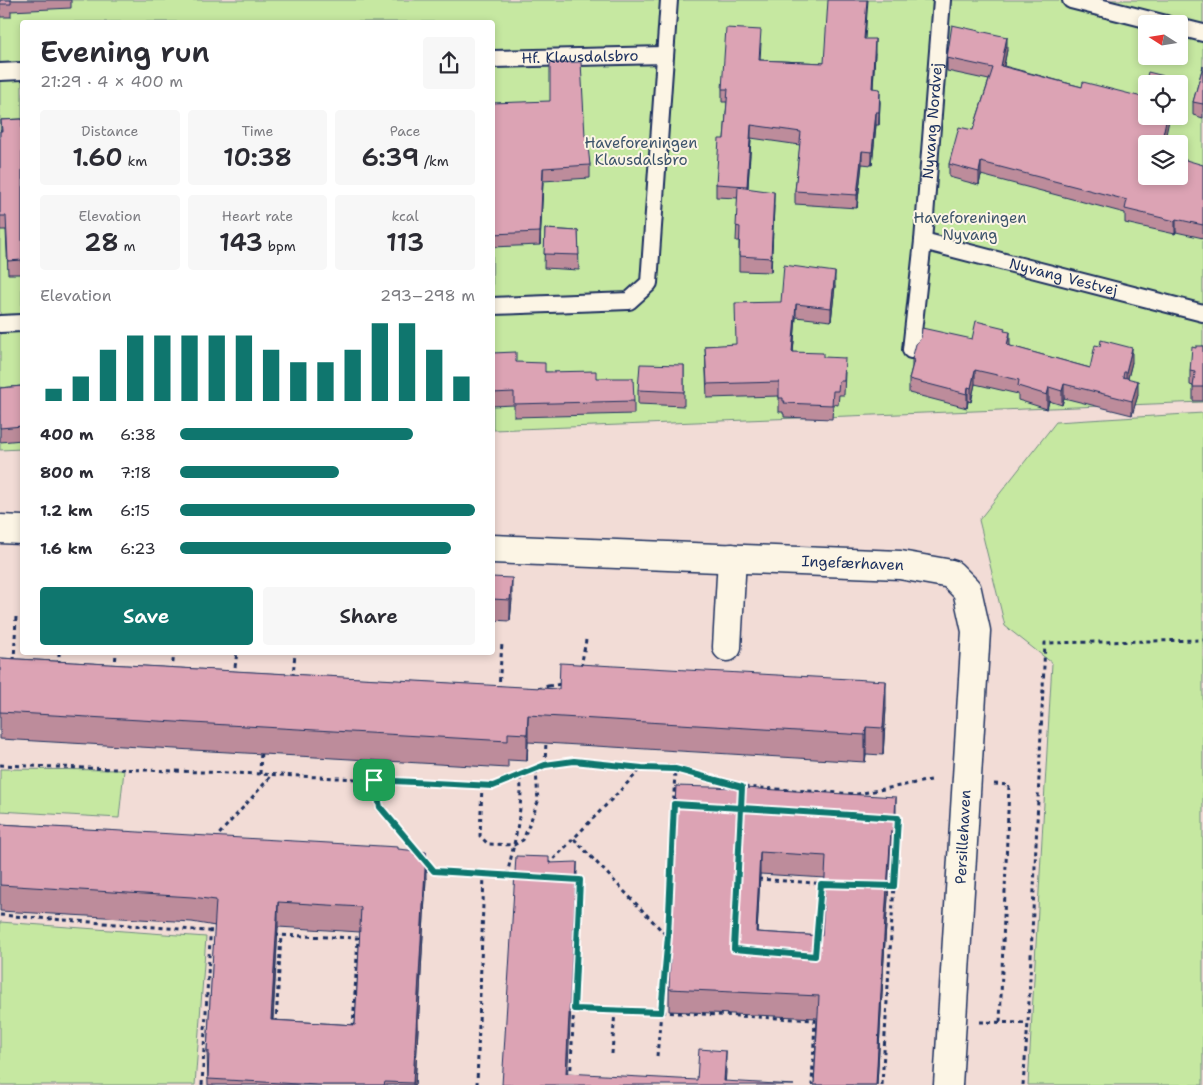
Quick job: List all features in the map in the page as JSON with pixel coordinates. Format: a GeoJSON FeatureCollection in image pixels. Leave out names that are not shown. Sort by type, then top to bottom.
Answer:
{"type":"FeatureCollection","features":[{"type":"Feature","properties":{"kind":"street"},"geometry":{"type":"LineString","coordinates":[[0,529],[20,530]]}},
{"type":"Feature","properties":{"kind":"street","name":"Ingefærhaven"},"geometry":{"type":"LineString","coordinates":[[495,549],[900,565],[951,574],[967,590]]}},
{"type":"Feature","properties":{"kind":"street"},"geometry":{"type":"LineString","coordinates":[[727,647],[732,558]]}},
{"type":"Feature","properties":{"kind":"street","name":"Persillehaven"},"geometry":{"type":"LineString","coordinates":[[948,1085],[976,631],[967,590]]}},
{"type":"Feature","properties":{"kind":"lane"},"geometry":{"type":"LineString","coordinates":[[495,306],[629,301],[649,282],[669,0]]}},
{"type":"Feature","properties":{"kind":"lane","name":"Nyvang Nordvej"},"geometry":{"type":"LineString","coordinates":[[911,350],[923,241],[942,0]]}},
{"type":"Feature","properties":{"kind":"lane"},"geometry":{"type":"LineString","coordinates":[[1071,0],[1138,17]]}},
{"type":"Feature","properties":{"kind":"lane"},"geometry":{"type":"LineString","coordinates":[[1188,29],[1203,33]]}},
{"type":"Feature","properties":{"kind":"lane","name":"Hf. Klausdalsbro"},"geometry":{"type":"LineString","coordinates":[[495,59],[665,55]]}},
{"type":"Feature","properties":{"kind":"lane"},"geometry":{"type":"LineString","coordinates":[[0,72],[20,71]]}},
{"type":"Feature","properties":{"kind":"lane","name":"Nyvang Vestvej"},"geometry":{"type":"LineString","coordinates":[[923,241],[1203,312]]}},
{"type":"Feature","properties":{"kind":"lane"},"geometry":{"type":"LineString","coordinates":[[0,324],[20,323]]}},
{"type":"Feature","properties":{"kind":"path"},"geometry":{"type":"LineString","coordinates":[[13,667],[16,617]]}},
{"type":"Feature","properties":{"kind":"path"},"geometry":{"type":"LineString","coordinates":[[580,674],[586,640]]}},
{"type":"Feature","properties":{"kind":"path"},"geometry":{"type":"LineString","coordinates":[[1024,1085],[1045,643],[1203,640]]}},
{"type":"Feature","properties":{"kind":"path"},"geometry":{"type":"LineString","coordinates":[[499,698],[502,643]]}},
{"type":"Feature","properties":{"kind":"path"},"geometry":{"type":"LineString","coordinates":[[59,670],[60,655]]}},
{"type":"Feature","properties":{"kind":"path"},"geometry":{"type":"LineString","coordinates":[[115,674],[116,655]]}},
{"type":"Feature","properties":{"kind":"path"},"geometry":{"type":"LineString","coordinates":[[172,677],[174,655]]}},
{"type":"Feature","properties":{"kind":"path"},"geometry":{"type":"LineString","coordinates":[[234,681],[236,655]]}},
{"type":"Feature","properties":{"kind":"path"},"geometry":{"type":"LineString","coordinates":[[293,685],[295,655]]}},
{"type":"Feature","properties":{"kind":"path"},"geometry":{"type":"LineString","coordinates":[[532,690],[570,683]]}},
{"type":"Feature","properties":{"kind":"path"},"geometry":{"type":"LineString","coordinates":[[548,686],[548,696]]}},
{"type":"Feature","properties":{"kind":"path"},"geometry":{"type":"LineString","coordinates":[[545,765],[546,736]]}},
{"type":"Feature","properties":{"kind":"path"},"geometry":{"type":"LineString","coordinates":[[260,774],[261,747]]}},
{"type":"Feature","properties":{"kind":"path"},"geometry":{"type":"LineString","coordinates":[[0,765],[260,774],[493,786],[545,765],[574,761],[642,768],[675,769],[742,787],[858,794],[931,780]]}},
{"type":"Feature","properties":{"kind":"path"},"geometry":{"type":"LineString","coordinates":[[543,871],[642,768]]}},
{"type":"Feature","properties":{"kind":"path"},"geometry":{"type":"LineString","coordinates":[[482,786],[480,836],[488,844],[514,845],[523,840],[538,802],[536,769]]}},
{"type":"Feature","properties":{"kind":"path"},"geometry":{"type":"LineString","coordinates":[[657,1056],[668,946],[675,769]]}},
{"type":"Feature","properties":{"kind":"path"},"geometry":{"type":"LineString","coordinates":[[214,840],[272,775]]}},
{"type":"Feature","properties":{"kind":"path"},"geometry":{"type":"LineString","coordinates":[[507,875],[514,845],[521,787],[520,775]]}},
{"type":"Feature","properties":{"kind":"path"},"geometry":{"type":"LineString","coordinates":[[374,780],[380,807],[434,871]]}},
{"type":"Feature","properties":{"kind":"path"},"geometry":{"type":"LineString","coordinates":[[993,784],[1010,785],[1000,1023]]}},
{"type":"Feature","properties":{"kind":"path"},"geometry":{"type":"LineString","coordinates":[[742,787],[742,794]]}},
{"type":"Feature","properties":{"kind":"path"},"geometry":{"type":"LineString","coordinates":[[882,1085],[898,818],[888,817]]}},
{"type":"Feature","properties":{"kind":"path"},"geometry":{"type":"LineString","coordinates":[[574,839],[668,936]]}},
{"type":"Feature","properties":{"kind":"path"},"geometry":{"type":"LineString","coordinates":[[415,869],[517,876]]}},
{"type":"Feature","properties":{"kind":"path"},"geometry":{"type":"LineString","coordinates":[[477,1085],[484,874]]}},
{"type":"Feature","properties":{"kind":"path"},"geometry":{"type":"LineString","coordinates":[[756,879],[830,884]]}},
{"type":"Feature","properties":{"kind":"path"},"geometry":{"type":"LineString","coordinates":[[570,1085],[580,880],[571,880]]}},
{"type":"Feature","properties":{"kind":"path"},"geometry":{"type":"LineString","coordinates":[[816,946],[821,884]]}},
{"type":"Feature","properties":{"kind":"path"},"geometry":{"type":"LineString","coordinates":[[885,886],[894,886]]}},
{"type":"Feature","properties":{"kind":"path"},"geometry":{"type":"LineString","coordinates":[[202,1085],[212,913]]}},
{"type":"Feature","properties":{"kind":"path"},"geometry":{"type":"LineString","coordinates":[[0,915],[228,932]]}},
{"type":"Feature","properties":{"kind":"path"},"geometry":{"type":"LineString","coordinates":[[272,934],[358,938],[352,1036]]}},
{"type":"Feature","properties":{"kind":"path"},"geometry":{"type":"LineString","coordinates":[[276,1023],[281,935]]}},
{"type":"Feature","properties":{"kind":"path"},"geometry":{"type":"LineString","coordinates":[[574,1009],[815,1020],[812,1085]]}},
{"type":"Feature","properties":{"kind":"path"},"geometry":{"type":"LineString","coordinates":[[612,1054],[615,1010]]}},
{"type":"Feature","properties":{"kind":"path"},"geometry":{"type":"LineString","coordinates":[[952,1022],[1028,1023]]}},
{"type":"Feature","properties":{"kind":"green space"},"geometry":{"type":"Polygon","coordinates":[[[0,0],[1203,0],[1203,402],[495,430],[495,20],[20,20],[20,449],[0,450],[0,0]]]}},
{"type":"Feature","properties":{"kind":"green space"},"geometry":{"type":"Polygon","coordinates":[[[1203,413],[1203,1085],[1028,1085],[1052,663],[1005,626],[979,520],[1056,422],[1203,413]]]}},
{"type":"Feature","properties":{"kind":"green space"},"geometry":{"type":"Polygon","coordinates":[[[0,769],[124,770],[119,818],[0,811],[0,769]]]}},
{"type":"Feature","properties":{"kind":"green space"},"geometry":{"type":"Polygon","coordinates":[[[0,922],[206,937],[195,1085],[0,1085],[0,922]]]}},
{"type":"Feature","properties":{"kind":"building"},"geometry":{"type":"Polygon","coordinates":[[[0,0],[11,0],[11,4],[0,4],[0,0]]]}},
{"type":"Feature","properties":{"kind":"building"},"geometry":{"type":"Polygon","coordinates":[[[828,0],[867,0],[864,39],[875,39],[872,88],[880,89],[879,112],[876,112],[872,152],[862,151],[857,195],[795,191],[801,132],[751,125],[747,186],[716,184],[719,139],[724,139],[728,89],[722,89],[726,28],[761,30],[759,60],[824,63],[828,0]]]}},
{"type":"Feature","properties":{"kind":"building"},"geometry":{"type":"Polygon","coordinates":[[[952,25],[1007,37],[1001,66],[1082,87],[1083,82],[1138,96],[1138,125],[1165,125],[1163,135],[1138,135],[1138,185],[1188,185],[1188,161],[1203,165],[1203,225],[1176,219],[1175,221],[1125,209],[1127,200],[981,162],[979,172],[949,164],[959,127],[973,130],[993,68],[947,58],[952,25]]]}},
{"type":"Feature","properties":{"kind":"building"},"geometry":{"type":"Polygon","coordinates":[[[581,62],[585,136],[587,136],[590,165],[543,168],[540,232],[495,234],[495,103],[550,101],[550,63],[581,62]]]}},
{"type":"Feature","properties":{"kind":"building"},"geometry":{"type":"Polygon","coordinates":[[[1203,66],[1203,104],[1193,102],[1203,66]]]}},
{"type":"Feature","properties":{"kind":"building"},"geometry":{"type":"Polygon","coordinates":[[[1148,72],[1160,75],[1147,75],[1148,72]]]}},
{"type":"Feature","properties":{"kind":"building"},"geometry":{"type":"Polygon","coordinates":[[[20,119],[20,260],[8,261],[6,216],[0,216],[1,120],[20,119]]]}},
{"type":"Feature","properties":{"kind":"building"},"geometry":{"type":"Polygon","coordinates":[[[738,187],[774,192],[771,258],[739,256],[740,227],[736,226],[738,187]]]}},
{"type":"Feature","properties":{"kind":"building"},"geometry":{"type":"Polygon","coordinates":[[[545,229],[578,231],[579,255],[544,254],[545,229]]]}},
{"type":"Feature","properties":{"kind":"building"},"geometry":{"type":"Polygon","coordinates":[[[784,265],[835,272],[831,308],[796,304],[792,352],[823,353],[823,357],[845,358],[844,381],[839,381],[838,391],[833,391],[832,405],[784,403],[783,398],[779,398],[779,382],[707,384],[705,346],[736,344],[735,303],[781,302],[784,265]]]}},
{"type":"Feature","properties":{"kind":"building"},"geometry":{"type":"Polygon","coordinates":[[[976,321],[1005,328],[1004,331],[1010,332],[1007,345],[1090,368],[1095,345],[1100,346],[1101,340],[1132,348],[1123,377],[1138,381],[1132,401],[1064,384],[1062,391],[1049,387],[1047,395],[1018,386],[1019,380],[975,370],[971,388],[968,387],[967,394],[909,379],[914,360],[912,359],[916,344],[921,338],[922,328],[972,339],[976,321]]]}},
{"type":"Feature","properties":{"kind":"building"},"geometry":{"type":"Polygon","coordinates":[[[1196,346],[1203,346],[1203,387],[1193,387],[1195,372],[1190,371],[1192,347],[1196,348],[1196,346]]]}},
{"type":"Feature","properties":{"kind":"building"},"geometry":{"type":"Polygon","coordinates":[[[516,352],[516,362],[545,363],[545,372],[596,371],[596,378],[633,378],[634,401],[514,404],[514,392],[495,393],[495,353],[516,352]]]}},
{"type":"Feature","properties":{"kind":"building"},"geometry":{"type":"Polygon","coordinates":[[[640,364],[684,365],[684,392],[638,390],[640,364]]]}},
{"type":"Feature","properties":{"kind":"building"},"geometry":{"type":"Polygon","coordinates":[[[20,386],[20,426],[0,428],[0,388],[20,386]]]}},
{"type":"Feature","properties":{"kind":"building"},"geometry":{"type":"Polygon","coordinates":[[[495,577],[512,578],[510,600],[495,599],[495,577]]]}},
{"type":"Feature","properties":{"kind":"building"},"geometry":{"type":"Polygon","coordinates":[[[0,658],[559,689],[560,663],[886,681],[883,728],[866,727],[865,735],[528,715],[527,734],[508,733],[508,741],[0,712],[0,658]]]}},
{"type":"Feature","properties":{"kind":"building"},"geometry":{"type":"Polygon","coordinates":[[[676,786],[896,797],[894,831],[891,831],[885,917],[876,1085],[814,1085],[819,996],[669,989],[670,960],[666,960],[676,786]],[[760,852],[756,932],[822,936],[826,856],[760,852]]]}},
{"type":"Feature","properties":{"kind":"building"},"geometry":{"type":"Polygon","coordinates":[[[0,824],[398,847],[398,849],[426,852],[413,1083],[385,1082],[384,1085],[318,1085],[208,1079],[209,1051],[207,1051],[216,900],[0,885],[0,824]],[[278,902],[271,1020],[355,1025],[361,907],[278,902]]]}},
{"type":"Feature","properties":{"kind":"building"},"geometry":{"type":"Polygon","coordinates":[[[516,856],[549,857],[549,863],[577,862],[566,1073],[697,1080],[699,1049],[726,1051],[724,1081],[794,1085],[502,1085],[516,856]]]}},
{"type":"Feature","properties":{"kind":"route"},"geometry":{"type":"LineString","coordinates":[[374,780],[380,807],[434,871],[580,880],[574,1009],[661,1012],[668,936],[674,804],[741,808],[734,949],[815,956],[821,884],[894,886],[898,818],[741,808],[742,787],[675,769],[642,768],[574,761],[545,765],[493,786],[374,780]]}},
{"type":"Feature","properties":{"kind":"park label","name":"Haveforeningen Klausdalsbro"},"geometry":{"type":"Point","coordinates":[641,152]}},
{"type":"Feature","properties":{"kind":"park label","name":"Haveforeningen Nyvang"},"geometry":{"type":"Point","coordinates":[970,226]}}]}
